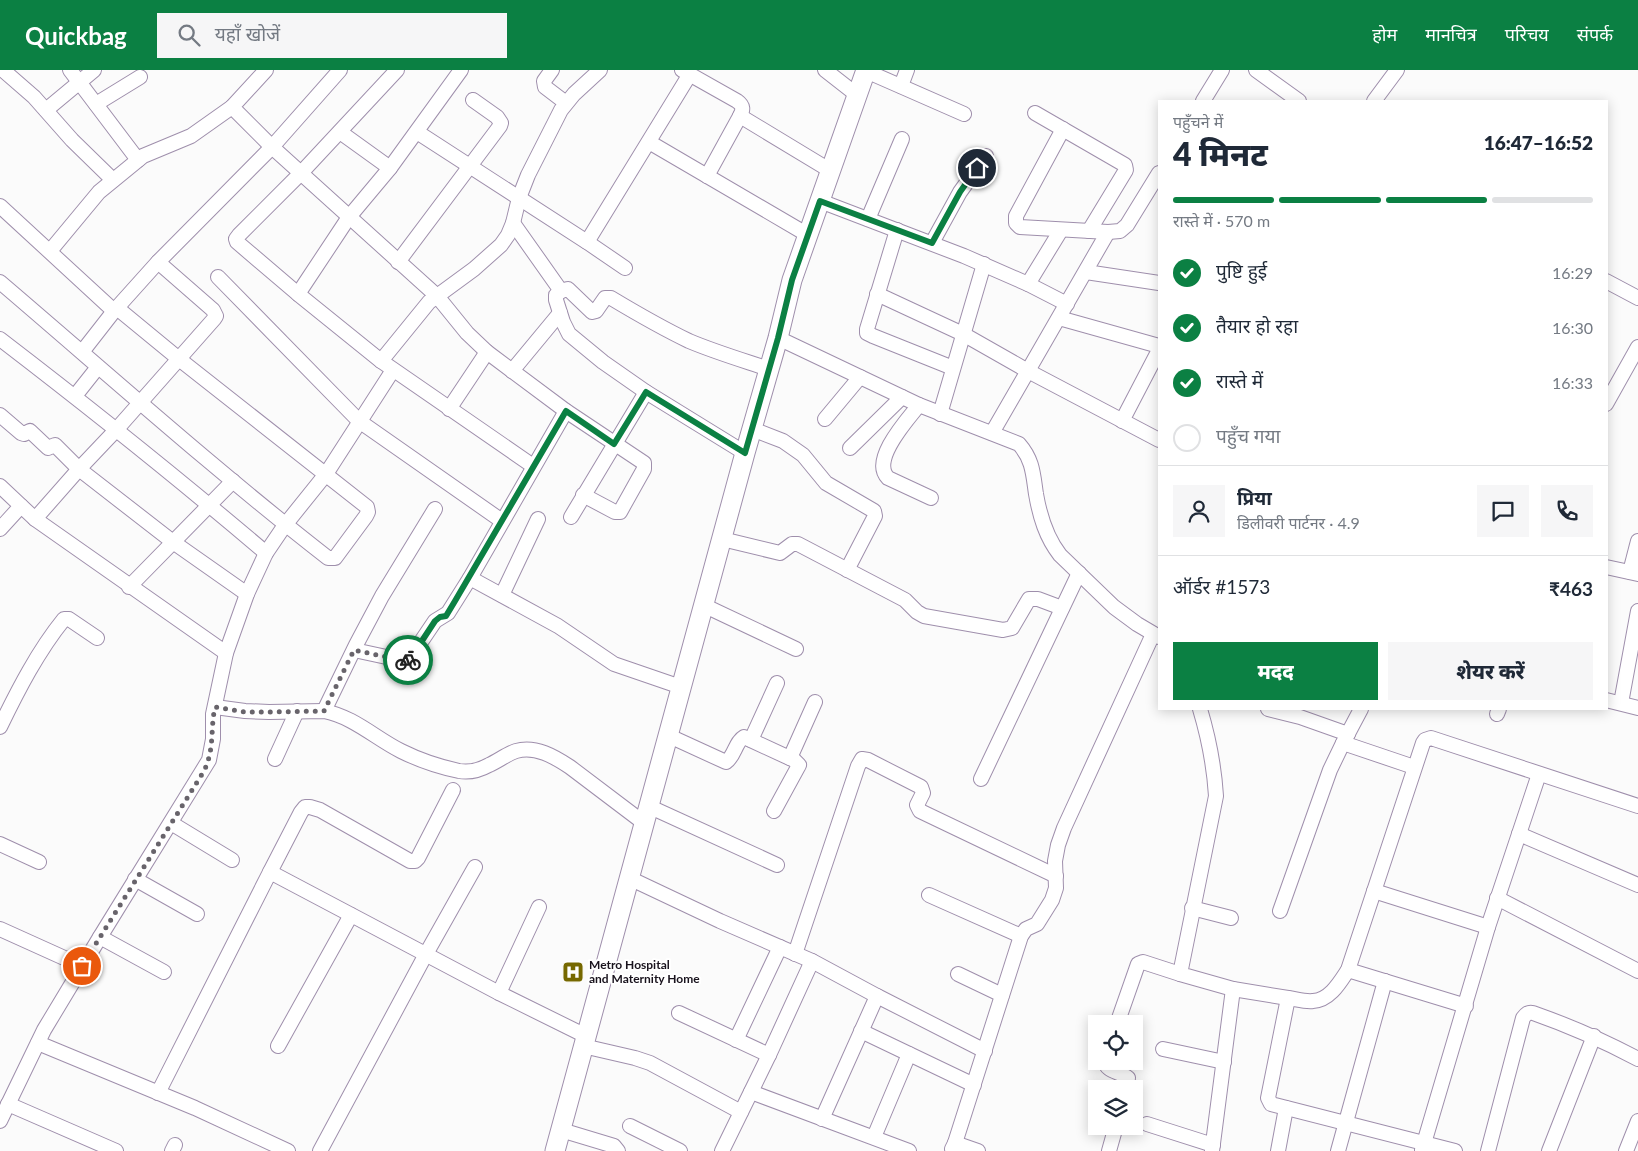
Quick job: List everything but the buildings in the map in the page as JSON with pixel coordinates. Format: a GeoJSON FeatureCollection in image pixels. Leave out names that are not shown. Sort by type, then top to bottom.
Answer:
{"type":"FeatureCollection","features":[{"type":"Feature","properties":{"kind":"main road"},"geometry":{"type":"LineString","coordinates":[[555,1151],[667,736],[778,338],[792,280],[866,70]]}},
{"type":"Feature","properties":{"kind":"street"},"geometry":{"type":"LineString","coordinates":[[4,70],[46,110],[72,140],[113,180]]}},
{"type":"Feature","properties":{"kind":"street"},"geometry":{"type":"LineString","coordinates":[[70,70],[138,160]]}},
{"type":"Feature","properties":{"kind":"street"},"geometry":{"type":"LineString","coordinates":[[46,110],[94,70]]}},
{"type":"Feature","properties":{"kind":"street"},"geometry":{"type":"LineString","coordinates":[[50,251],[98,192],[143,156],[191,136],[232,107],[266,70]]}},
{"type":"Feature","properties":{"kind":"street"},"geometry":{"type":"LineString","coordinates":[[82,352],[115,310],[158,262],[272,147],[340,70]]}},
{"type":"Feature","properties":{"kind":"street"},"geometry":{"type":"LineString","coordinates":[[397,70],[302,173],[236,239],[239,245],[380,361],[533,466]]}},
{"type":"Feature","properties":{"kind":"street"},"geometry":{"type":"LineString","coordinates":[[298,294],[349,216],[390,168],[461,70]]}},
{"type":"Feature","properties":{"kind":"street"},"geometry":{"type":"LineString","coordinates":[[552,70],[544,81],[544,87],[566,103]]}},
{"type":"Feature","properties":{"kind":"street"},"geometry":{"type":"LineString","coordinates":[[380,361],[429,302],[474,269],[501,245],[513,223],[519,198],[528,175],[556,120],[566,103],[600,70]]}},
{"type":"Feature","properties":{"kind":"street"},"geometry":{"type":"LineString","coordinates":[[825,70],[857,95]]}},
{"type":"Feature","properties":{"kind":"street"},"geometry":{"type":"LineString","coordinates":[[866,70],[964,114]]}},
{"type":"Feature","properties":{"kind":"street"},"geometry":{"type":"LineString","coordinates":[[901,86],[907,70]]}},
{"type":"Feature","properties":{"kind":"street"},"geometry":{"type":"LineString","coordinates":[[1204,100],[1222,70]]}},
{"type":"Feature","properties":{"kind":"street"},"geometry":{"type":"LineString","coordinates":[[1256,70],[1298,100]]}},
{"type":"Feature","properties":{"kind":"street"},"geometry":{"type":"LineString","coordinates":[[1375,100],[1397,70]]}},
{"type":"Feature","properties":{"kind":"street"},"geometry":{"type":"LineString","coordinates":[[587,242],[649,142],[686,72],[740,103],[743,110],[707,176]]}},
{"type":"Feature","properties":{"kind":"street"},"geometry":{"type":"LineString","coordinates":[[96,104],[140,77]]}},
{"type":"Feature","properties":{"kind":"street"},"geometry":{"type":"LineString","coordinates":[[398,262],[501,123],[497,117],[473,100]]}},
{"type":"Feature","properties":{"kind":"street"},"geometry":{"type":"LineString","coordinates":[[232,107],[272,147],[437,296],[466,333],[487,352],[566,411],[644,463],[645,466],[621,510],[615,512],[584,495]]}},
{"type":"Feature","properties":{"kind":"street"},"geometry":{"type":"LineString","coordinates":[[1035,113],[1122,162],[1126,167],[1090,232]]}},
{"type":"Feature","properties":{"kind":"street"},"geometry":{"type":"LineString","coordinates":[[740,116],[831,170]]}},
{"type":"Feature","properties":{"kind":"street"},"geometry":{"type":"LineString","coordinates":[[1062,129],[1016,216],[1018,226],[1020,227],[1090,232],[1120,231],[1127,225],[1158,175]]}},
{"type":"Feature","properties":{"kind":"street"},"geometry":{"type":"LineString","coordinates":[[340,132],[390,168]]}},
{"type":"Feature","properties":{"kind":"street"},"geometry":{"type":"LineString","coordinates":[[417,132],[625,268]]}},
{"type":"Feature","properties":{"kind":"street"},"geometry":{"type":"LineString","coordinates":[[868,219],[902,139]]}},
{"type":"Feature","properties":{"kind":"street"},"geometry":{"type":"LineString","coordinates":[[649,142],[808,235]]}},
{"type":"Feature","properties":{"kind":"street"},"geometry":{"type":"LineString","coordinates":[[932,243],[960,192],[986,156]]}},
{"type":"Feature","properties":{"kind":"street"},"geometry":{"type":"LineString","coordinates":[[820,201],[984,264],[1067,304]]}},
{"type":"Feature","properties":{"kind":"street"},"geometry":{"type":"LineString","coordinates":[[0,206],[115,310],[364,505],[368,512],[335,558],[328,558],[285,525],[0,282]]}},
{"type":"Feature","properties":{"kind":"street"},"geometry":{"type":"LineString","coordinates":[[513,223],[561,290]]}},
{"type":"Feature","properties":{"kind":"street"},"geometry":{"type":"LineString","coordinates":[[897,230],[867,333],[954,368]]}},
{"type":"Feature","properties":{"kind":"street"},"geometry":{"type":"LineString","coordinates":[[1028,284],[1061,230]]}},
{"type":"Feature","properties":{"kind":"street"},"geometry":{"type":"LineString","coordinates":[[992,434],[1108,232]]}},
{"type":"Feature","properties":{"kind":"street"},"geometry":{"type":"LineString","coordinates":[[35,519],[214,319],[215,313],[158,262]]}},
{"type":"Feature","properties":{"kind":"street"},"geometry":{"type":"LineString","coordinates":[[940,414],[984,264]]}},
{"type":"Feature","properties":{"kind":"street"},"geometry":{"type":"LineString","coordinates":[[1086,272],[1158,283]]}},
{"type":"Feature","properties":{"kind":"street"},"geometry":{"type":"LineString","coordinates":[[218,277],[360,421],[502,521]]}},
{"type":"Feature","properties":{"kind":"street"},"geometry":{"type":"LineString","coordinates":[[1608,282],[1638,298]]}},
{"type":"Feature","properties":{"kind":"street"},"geometry":{"type":"LineString","coordinates":[[745,453],[646,392],[573,338],[566,329],[555,296],[561,290],[568,289],[592,312],[596,310],[605,298],[610,298],[690,341],[769,369]]}},
{"type":"Feature","properties":{"kind":"street"},"geometry":{"type":"LineString","coordinates":[[878,294],[963,334],[1028,372],[1158,439]]}},
{"type":"Feature","properties":{"kind":"street"},"geometry":{"type":"LineString","coordinates":[[512,371],[560,313]]}},
{"type":"Feature","properties":{"kind":"street"},"geometry":{"type":"LineString","coordinates":[[1059,318],[1158,346]]}},
{"type":"Feature","properties":{"kind":"street"},"geometry":{"type":"LineString","coordinates":[[778,338],[919,405],[1019,444],[1031,464],[1045,531],[1060,556],[1125,616],[1156,636],[1064,828],[1058,845],[1056,888],[1048,907],[1038,924],[1026,929],[1021,936],[953,1147],[978,1151]]}},
{"type":"Feature","properties":{"kind":"street"},"geometry":{"type":"LineString","coordinates":[[0,339],[75,396],[266,552]]}},
{"type":"Feature","properties":{"kind":"street"},"geometry":{"type":"LineString","coordinates":[[1608,400],[1638,347]]}},
{"type":"Feature","properties":{"kind":"street"},"geometry":{"type":"LineString","coordinates":[[449,409],[487,352]]}},
{"type":"Feature","properties":{"kind":"street"},"geometry":{"type":"LineString","coordinates":[[1122,421],[1155,365]]}},
{"type":"Feature","properties":{"kind":"street"},"geometry":{"type":"LineString","coordinates":[[75,396],[98,367]]}},
{"type":"Feature","properties":{"kind":"street"},"geometry":{"type":"LineString","coordinates":[[0,1121],[38,1043],[82,966],[209,760],[213,740],[215,707],[226,653],[247,594],[266,552],[326,474],[393,370]]}},
{"type":"Feature","properties":{"kind":"street"},"geometry":{"type":"LineString","coordinates":[[825,419],[860,377]]}},
{"type":"Feature","properties":{"kind":"street"},"geometry":{"type":"LineString","coordinates":[[571,517],[646,392]]}},
{"type":"Feature","properties":{"kind":"street"},"geometry":{"type":"LineString","coordinates":[[850,448],[902,397]]}},
{"type":"Feature","properties":{"kind":"street"},"geometry":{"type":"LineString","coordinates":[[919,405],[890,442],[886,454],[884,474],[888,478],[931,498]]}},
{"type":"Feature","properties":{"kind":"street"},"geometry":{"type":"LineString","coordinates":[[354,650],[405,661],[412,656],[435,621],[448,613],[470,578],[566,411]]}},
{"type":"Feature","properties":{"kind":"street"},"geometry":{"type":"LineString","coordinates":[[0,415],[21,433],[24,434],[30,431],[48,448],[55,445],[78,469],[173,542],[247,594]]}},
{"type":"Feature","properties":{"kind":"street"},"geometry":{"type":"LineString","coordinates":[[752,430],[783,441],[803,455],[826,483],[874,511],[875,516],[847,570]]}},
{"type":"Feature","properties":{"kind":"street"},"geometry":{"type":"LineString","coordinates":[[130,587],[233,481]]}},
{"type":"Feature","properties":{"kind":"street"},"geometry":{"type":"LineString","coordinates":[[0,486],[35,519],[226,653]]}},
{"type":"Feature","properties":{"kind":"street"},"geometry":{"type":"LineString","coordinates":[[0,529],[20,506]]}},
{"type":"Feature","properties":{"kind":"street"},"geometry":{"type":"LineString","coordinates":[[324,711],[382,596],[435,509]]}},
{"type":"Feature","properties":{"kind":"street"},"geometry":{"type":"LineString","coordinates":[[502,595],[538,520]]}},
{"type":"Feature","properties":{"kind":"street"},"geometry":{"type":"LineString","coordinates":[[722,539],[776,552],[784,552],[792,544],[798,544],[904,600],[924,616],[1003,630],[1012,628],[1029,599],[1038,599],[1062,608]]}},
{"type":"Feature","properties":{"kind":"street"},"geometry":{"type":"LineString","coordinates":[[1608,567],[1634,573],[1638,541]]}},
{"type":"Feature","properties":{"kind":"street"},"geometry":{"type":"LineString","coordinates":[[981,779],[1079,573]]}},
{"type":"Feature","properties":{"kind":"street"},"geometry":{"type":"LineString","coordinates":[[470,578],[558,626],[614,664],[681,687]]}},
{"type":"Feature","properties":{"kind":"street"},"geometry":{"type":"LineString","coordinates":[[703,605],[796,649]]}},
{"type":"Feature","properties":{"kind":"street"},"geometry":{"type":"LineString","coordinates":[[1621,703],[1638,611]]}},
{"type":"Feature","properties":{"kind":"street"},"geometry":{"type":"LineString","coordinates":[[0,727],[38,659],[64,619],[69,619],[97,638]]}},
{"type":"Feature","properties":{"kind":"street"},"geometry":{"type":"LineString","coordinates":[[750,740],[777,683]]}},
{"type":"Feature","properties":{"kind":"street"},"geometry":{"type":"LineString","coordinates":[[1608,700],[1638,708]]}},
{"type":"Feature","properties":{"kind":"street"},"geometry":{"type":"LineString","coordinates":[[790,758],[815,702]]}},
{"type":"Feature","properties":{"kind":"street"},"geometry":{"type":"LineString","coordinates":[[215,707],[245,712],[324,711],[346,717],[401,751],[430,763],[461,771],[481,769],[517,751],[529,750],[544,753],[557,759],[646,814],[777,865]]}},
{"type":"Feature","properties":{"kind":"street"},"geometry":{"type":"LineString","coordinates":[[1180,974],[1216,796],[1214,767],[1200,710]]}},
{"type":"Feature","properties":{"kind":"street"},"geometry":{"type":"LineString","coordinates":[[1272,710],[1300,717],[1414,767]]}},
{"type":"Feature","properties":{"kind":"street"},"geometry":{"type":"LineString","coordinates":[[1280,911],[1322,792],[1345,738],[1360,710]]}},
{"type":"Feature","properties":{"kind":"street"},"geometry":{"type":"LineString","coordinates":[[275,759],[297,711]]}},
{"type":"Feature","properties":{"kind":"street"},"geometry":{"type":"LineString","coordinates":[[667,736],[726,762],[731,758],[744,737],[797,762],[798,768],[774,811]]}},
{"type":"Feature","properties":{"kind":"street"},"geometry":{"type":"LineString","coordinates":[[1120,1015],[1138,964],[1143,962],[1233,989],[1312,1002],[1324,999],[1340,983],[1348,970],[1414,767],[1425,740],[1431,738],[1638,806]]}},
{"type":"Feature","properties":{"kind":"street"},"geometry":{"type":"LineString","coordinates":[[795,954],[858,766],[862,759],[868,760],[921,787],[922,792],[917,805],[920,811],[1056,876]]}},
{"type":"Feature","properties":{"kind":"street"},"geometry":{"type":"LineString","coordinates":[[1423,1147],[1497,898],[1539,774]]}},
{"type":"Feature","properties":{"kind":"street"},"geometry":{"type":"LineString","coordinates":[[158,1093],[305,807],[320,810],[415,861],[453,790]]}},
{"type":"Feature","properties":{"kind":"street"},"geometry":{"type":"LineString","coordinates":[[171,824],[232,860]]}},
{"type":"Feature","properties":{"kind":"street"},"geometry":{"type":"LineString","coordinates":[[1519,834],[1638,885]]}},
{"type":"Feature","properties":{"kind":"street"},"geometry":{"type":"LineString","coordinates":[[0,844],[39,862]]}},
{"type":"Feature","properties":{"kind":"street"},"geometry":{"type":"LineString","coordinates":[[320,1151],[474,867]]}},
{"type":"Feature","properties":{"kind":"street"},"geometry":{"type":"LineString","coordinates":[[270,872],[499,993],[585,1041],[650,1063],[741,1112]]}},
{"type":"Feature","properties":{"kind":"street"},"geometry":{"type":"LineString","coordinates":[[629,878],[720,921],[812,961],[985,1051]]}},
{"type":"Feature","properties":{"kind":"street"},"geometry":{"type":"LineString","coordinates":[[136,879],[197,914]]}},
{"type":"Feature","properties":{"kind":"street"},"geometry":{"type":"LineString","coordinates":[[1374,891],[1488,927]]}},
{"type":"Feature","properties":{"kind":"street"},"geometry":{"type":"LineString","coordinates":[[929,895],[1021,936]]}},
{"type":"Feature","properties":{"kind":"street"},"geometry":{"type":"LineString","coordinates":[[1497,898],[1638,971]]}},
{"type":"Feature","properties":{"kind":"street"},"geometry":{"type":"LineString","coordinates":[[499,993],[539,907]]}},
{"type":"Feature","properties":{"kind":"street"},"geometry":{"type":"LineString","coordinates":[[1192,908],[1231,918]]}},
{"type":"Feature","properties":{"kind":"street"},"geometry":{"type":"LineString","coordinates":[[278,1046],[351,915]]}},
{"type":"Feature","properties":{"kind":"street"},"geometry":{"type":"LineString","coordinates":[[0,929],[82,966]]}},
{"type":"Feature","properties":{"kind":"street"},"geometry":{"type":"LineString","coordinates":[[100,937],[164,972]]}},
{"type":"Feature","properties":{"kind":"street"},"geometry":{"type":"LineString","coordinates":[[736,1040],[780,947]]}},
{"type":"Feature","properties":{"kind":"street"},"geometry":{"type":"LineString","coordinates":[[722,1151],[812,961]]}},
{"type":"Feature","properties":{"kind":"street"},"geometry":{"type":"LineString","coordinates":[[1348,970],[1466,1006]]}},
{"type":"Feature","properties":{"kind":"street"},"geometry":{"type":"LineString","coordinates":[[958,974],[1002,995]]}},
{"type":"Feature","properties":{"kind":"street"},"geometry":{"type":"LineString","coordinates":[[1338,1151],[1385,981]]}},
{"type":"Feature","properties":{"kind":"street"},"geometry":{"type":"LineString","coordinates":[[1147,1124],[1213,1148],[1233,989]]}},
{"type":"Feature","properties":{"kind":"street"},"geometry":{"type":"LineString","coordinates":[[822,1119],[877,996]]}},
{"type":"Feature","properties":{"kind":"street"},"geometry":{"type":"LineString","coordinates":[[1288,998],[1268,1098],[1271,1104],[1346,1122],[1423,1147],[1456,1151]]}},
{"type":"Feature","properties":{"kind":"street"},"geometry":{"type":"LineString","coordinates":[[679,1013],[769,1055]]}},
{"type":"Feature","properties":{"kind":"street"},"geometry":{"type":"LineString","coordinates":[[1488,1151],[1522,1018],[1525,1014],[1533,1013],[1594,1036],[1638,1059]]}},
{"type":"Feature","properties":{"kind":"street"},"geometry":{"type":"LineString","coordinates":[[861,1031],[974,1085]]}},
{"type":"Feature","properties":{"kind":"street"},"geometry":{"type":"LineString","coordinates":[[1549,1151],[1594,1036]]}},
{"type":"Feature","properties":{"kind":"street"},"geometry":{"type":"LineString","coordinates":[[38,1043],[158,1093],[288,1151]]}},
{"type":"Feature","properties":{"kind":"street"},"geometry":{"type":"LineString","coordinates":[[1163,1049],[1224,1062]]}},
{"type":"Feature","properties":{"kind":"street"},"geometry":{"type":"LineString","coordinates":[[874,1136],[909,1054]]}},
{"type":"Feature","properties":{"kind":"street"},"geometry":{"type":"LineString","coordinates":[[1112,1070],[1124,1074],[1128,1080]]}},
{"type":"Feature","properties":{"kind":"street"},"geometry":{"type":"LineString","coordinates":[[751,1092],[822,1119],[874,1136],[910,1151]]}},
{"type":"Feature","properties":{"kind":"street"},"geometry":{"type":"LineString","coordinates":[[8,1104],[116,1151]]}},
{"type":"Feature","properties":{"kind":"street"},"geometry":{"type":"LineString","coordinates":[[1278,1151],[1286,1108]]}},
{"type":"Feature","properties":{"kind":"street"},"geometry":{"type":"LineString","coordinates":[[630,1126],[680,1151]]}},
{"type":"Feature","properties":{"kind":"street"},"geometry":{"type":"LineString","coordinates":[[1626,1151],[1637,1126]]}},
{"type":"Feature","properties":{"kind":"street"},"geometry":{"type":"LineString","coordinates":[[561,1130],[614,1146],[618,1151]]}},
{"type":"Feature","properties":{"kind":"street"},"geometry":{"type":"LineString","coordinates":[[1109,1151],[1113,1135]]}},
{"type":"Feature","properties":{"kind":"way so far"},"geometry":{"type":"LineString","coordinates":[[82,966],[204,771],[212,750],[215,707],[245,712],[324,711],[354,650],[405,661],[408,660]]}},
{"type":"Feature","properties":{"kind":"place","name":"Metro Hospital and Maternity Home"},"geometry":{"type":"Point","coordinates":[573,972]}},
{"type":"Feature","properties":{"kind":"route"},"geometry":{"type":"LineString","coordinates":[[408,660],[437,618],[446,616],[448,613],[566,411],[614,444],[646,392],[745,453],[778,338],[792,280],[820,201],[932,243],[960,192],[977,168]]}}]}
